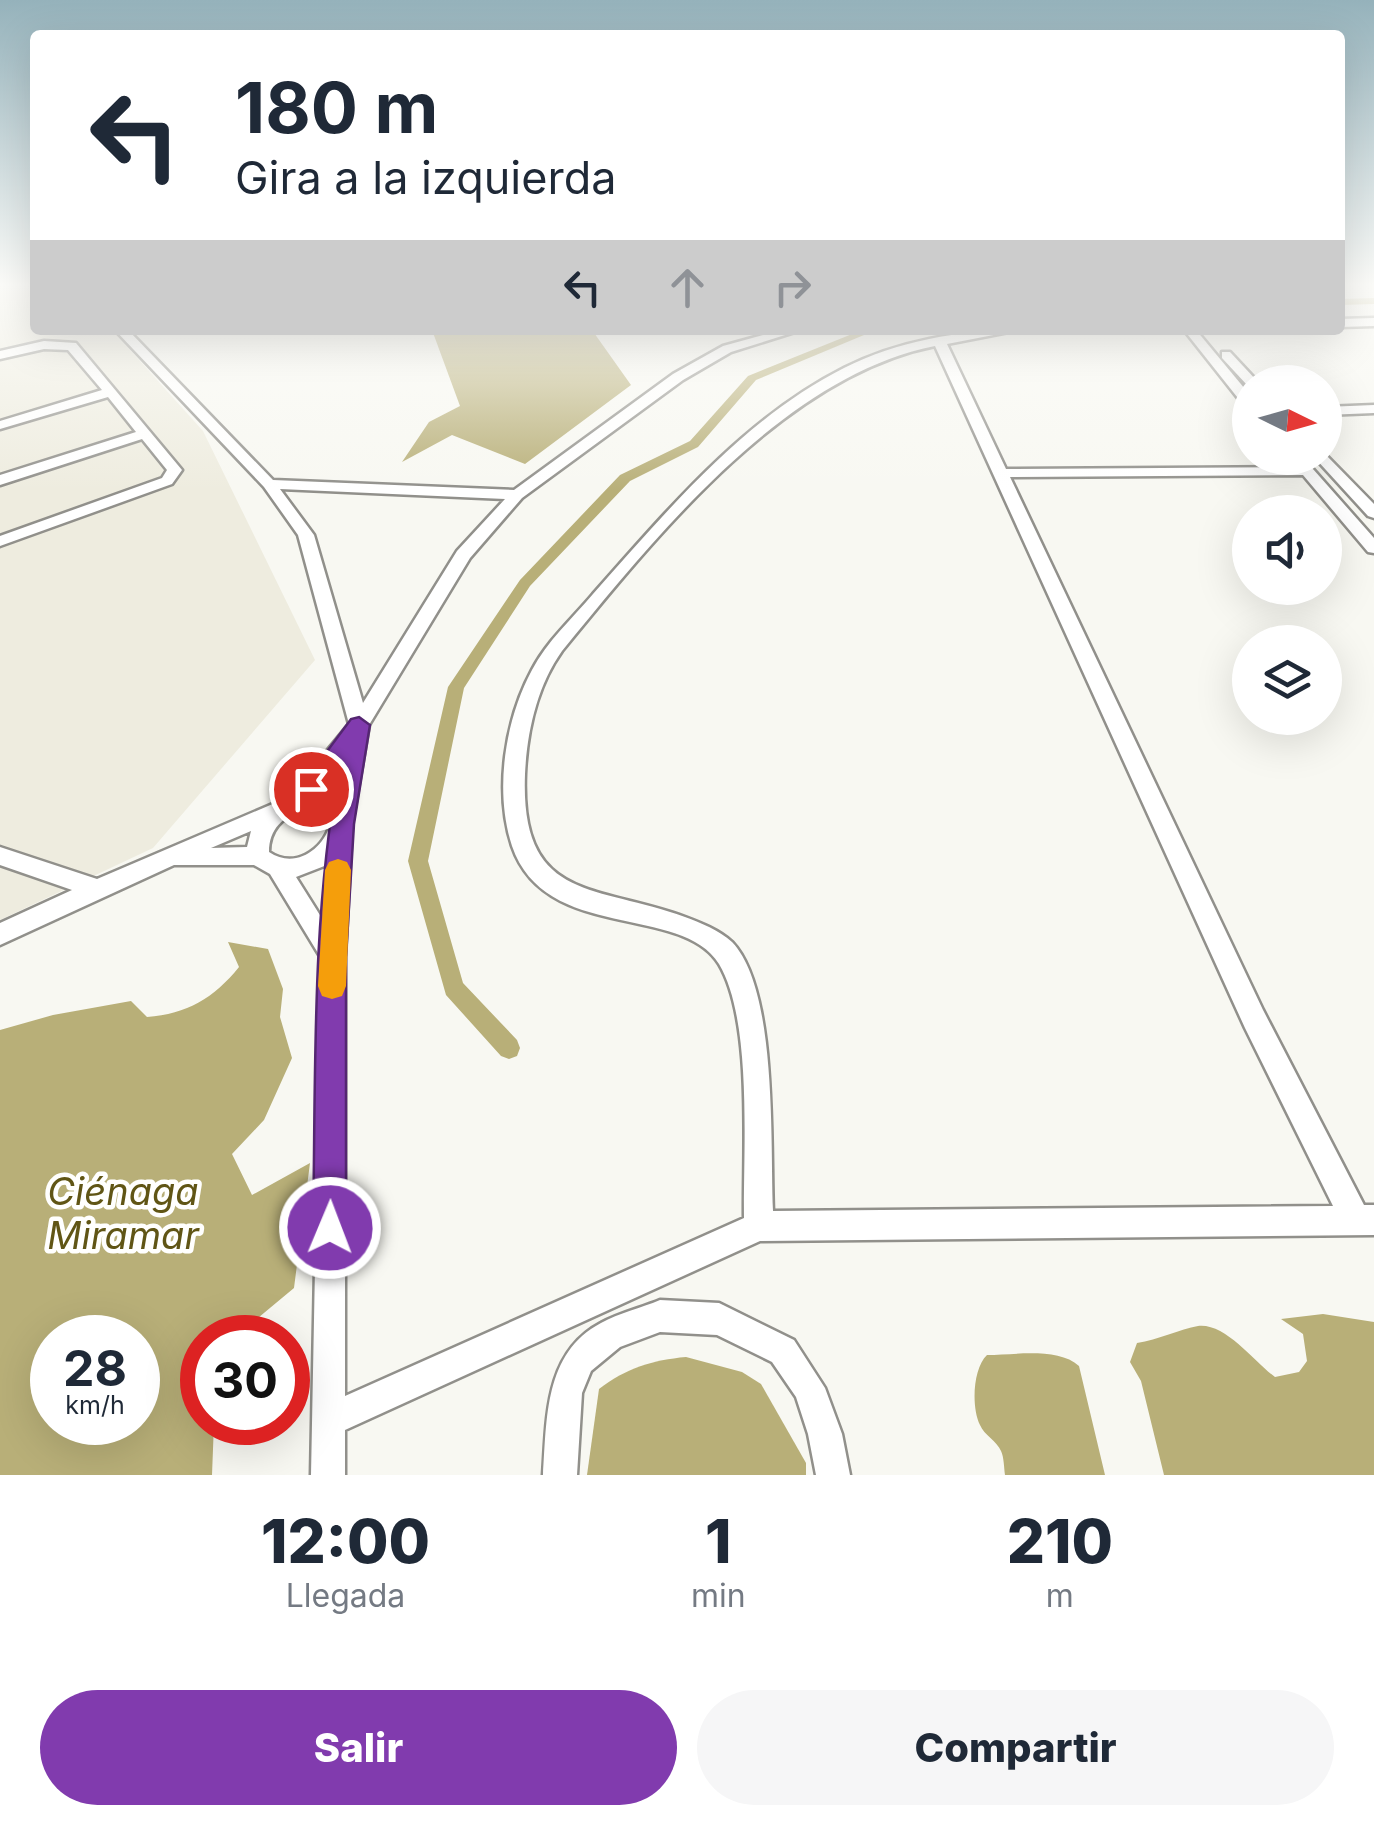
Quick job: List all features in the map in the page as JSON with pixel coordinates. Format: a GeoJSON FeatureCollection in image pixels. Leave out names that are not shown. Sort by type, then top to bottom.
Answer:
{"type":"FeatureCollection","features":[{"type":"Feature","properties":{"kind":"street"},"geometry":{"type":"LineString","coordinates":[[0,540],[167,481],[174,470],[79,354]]}},
{"type":"Feature","properties":{"kind":"street"},"geometry":{"type":"LineString","coordinates":[[144,354],[269,484],[306,535],[359,725],[340,836],[322,857],[294,869],[269,862],[163,860]]}},
{"type":"Feature","properties":{"kind":"street"},"geometry":{"type":"LineString","coordinates":[[296,804],[359,725],[462,555],[517,495],[678,377],[720,354]]}},
{"type":"Feature","properties":{"kind":"street"},"geometry":{"type":"LineString","coordinates":[[759,1226],[750,1010],[738,976],[721,947],[691,931],[575,895],[537,871],[524,848],[516,801],[517,737],[538,675],[651,537],[776,416],[849,370],[898,354]]}},
{"type":"Feature","properties":{"kind":"street"},"geometry":{"type":"LineString","coordinates":[[328,1420],[759,1226],[1365,1220],[1254,1019],[946,354]]}},
{"type":"Feature","properties":{"kind":"street"},"geometry":{"type":"LineString","coordinates":[[1209,354],[1232,382]]}},
{"type":"Feature","properties":{"kind":"street"},"geometry":{"type":"LineString","coordinates":[[0,425],[111,392]]}},
{"type":"Feature","properties":{"kind":"street"},"geometry":{"type":"LineString","coordinates":[[1342,410],[1374,409]]}},
{"type":"Feature","properties":{"kind":"street"},"geometry":{"type":"LineString","coordinates":[[0,480],[143,434]]}},
{"type":"Feature","properties":{"kind":"street"},"geometry":{"type":"LineString","coordinates":[[1000,473],[1232,466]]}},
{"type":"Feature","properties":{"kind":"street"},"geometry":{"type":"LineString","coordinates":[[1311,475],[1373,545]]}},
{"type":"Feature","properties":{"kind":"street"},"geometry":{"type":"LineString","coordinates":[[1338,475],[1374,513]]}},
{"type":"Feature","properties":{"kind":"street"},"geometry":{"type":"LineString","coordinates":[[269,484],[517,495]]}},
{"type":"Feature","properties":{"kind":"street"},"geometry":{"type":"LineString","coordinates":[[1353,490],[1374,490]]}},
{"type":"Feature","properties":{"kind":"street"},"geometry":{"type":"LineString","coordinates":[[0,934],[296,804],[327,805],[337,813],[341,824],[332,957],[328,1475]]}},
{"type":"Feature","properties":{"kind":"street"},"geometry":{"type":"LineString","coordinates":[[274,814],[261,827],[256,842],[332,957]]}},
{"type":"Feature","properties":{"kind":"street"},"geometry":{"type":"LineString","coordinates":[[0,856],[97,889]]}},
{"type":"Feature","properties":{"kind":"street"},"geometry":{"type":"LineString","coordinates":[[560,1475],[566,1394],[579,1360],[610,1335],[660,1316],[719,1319],[783,1351],[809,1388],[826,1434],[833,1475]]}},
{"type":"Feature","properties":{"kind":"shaded area"},"geometry":{"type":"Polygon","coordinates":[[[0,354],[133,354],[203,431],[315,660],[153,848],[0,920],[0,354]]]}},
{"type":"Feature","properties":{"kind":"water"},"geometry":{"type":"Polygon","coordinates":[[[441,354],[609,354],[631,385],[525,464],[452,435],[402,462],[429,422],[460,406],[441,354]]]}},
{"type":"Feature","properties":{"kind":"water","name":"Ciénaga Miramar"},"geometry":{"type":"Polygon","coordinates":[[[228,942],[268,949],[283,989],[280,1017],[292,1058],[264,1120],[232,1154],[252,1195],[310,1163],[294,1288],[261,1315],[180,1315],[180,1445],[213,1445],[212,1475],[0,1475],[0,1030],[53,1015],[131,1001],[147,1017],[175,1012],[220,987],[239,967],[228,942]]]}},
{"type":"Feature","properties":{"kind":"water"},"geometry":{"type":"Polygon","coordinates":[[[1323,1314],[1374,1322],[1374,1475],[1164,1475],[1141,1381],[1130,1362],[1137,1343],[1191,1327],[1208,1327],[1229,1337],[1275,1377],[1299,1372],[1307,1361],[1303,1334],[1281,1319],[1323,1314]]]}},
{"type":"Feature","properties":{"kind":"water"},"geometry":{"type":"Polygon","coordinates":[[[1048,1354],[1079,1366],[1105,1475],[1005,1475],[1001,1451],[982,1429],[975,1408],[976,1378],[987,1355],[1048,1354]]]}},
{"type":"Feature","properties":{"kind":"water"},"geometry":{"type":"Polygon","coordinates":[[[686,1357],[742,1372],[761,1384],[806,1463],[806,1475],[587,1475],[599,1389],[640,1366],[686,1357]]]}},
{"type":"Feature","properties":{"kind":"waterway"},"geometry":{"type":"LineString","coordinates":[[509,1048],[454,988],[418,861],[456,687],[525,583],[625,478],[694,444],[752,378],[812,354]]}},
{"type":"Feature","properties":{"kind":"slow traffic"},"geometry":{"type":"LineString","coordinates":[[332,986],[338,870]]}},
{"type":"Feature","properties":{"kind":"route"},"geometry":{"type":"LineString","coordinates":[[311,789],[359,725],[341,824],[332,957],[330,1228]]}}]}
